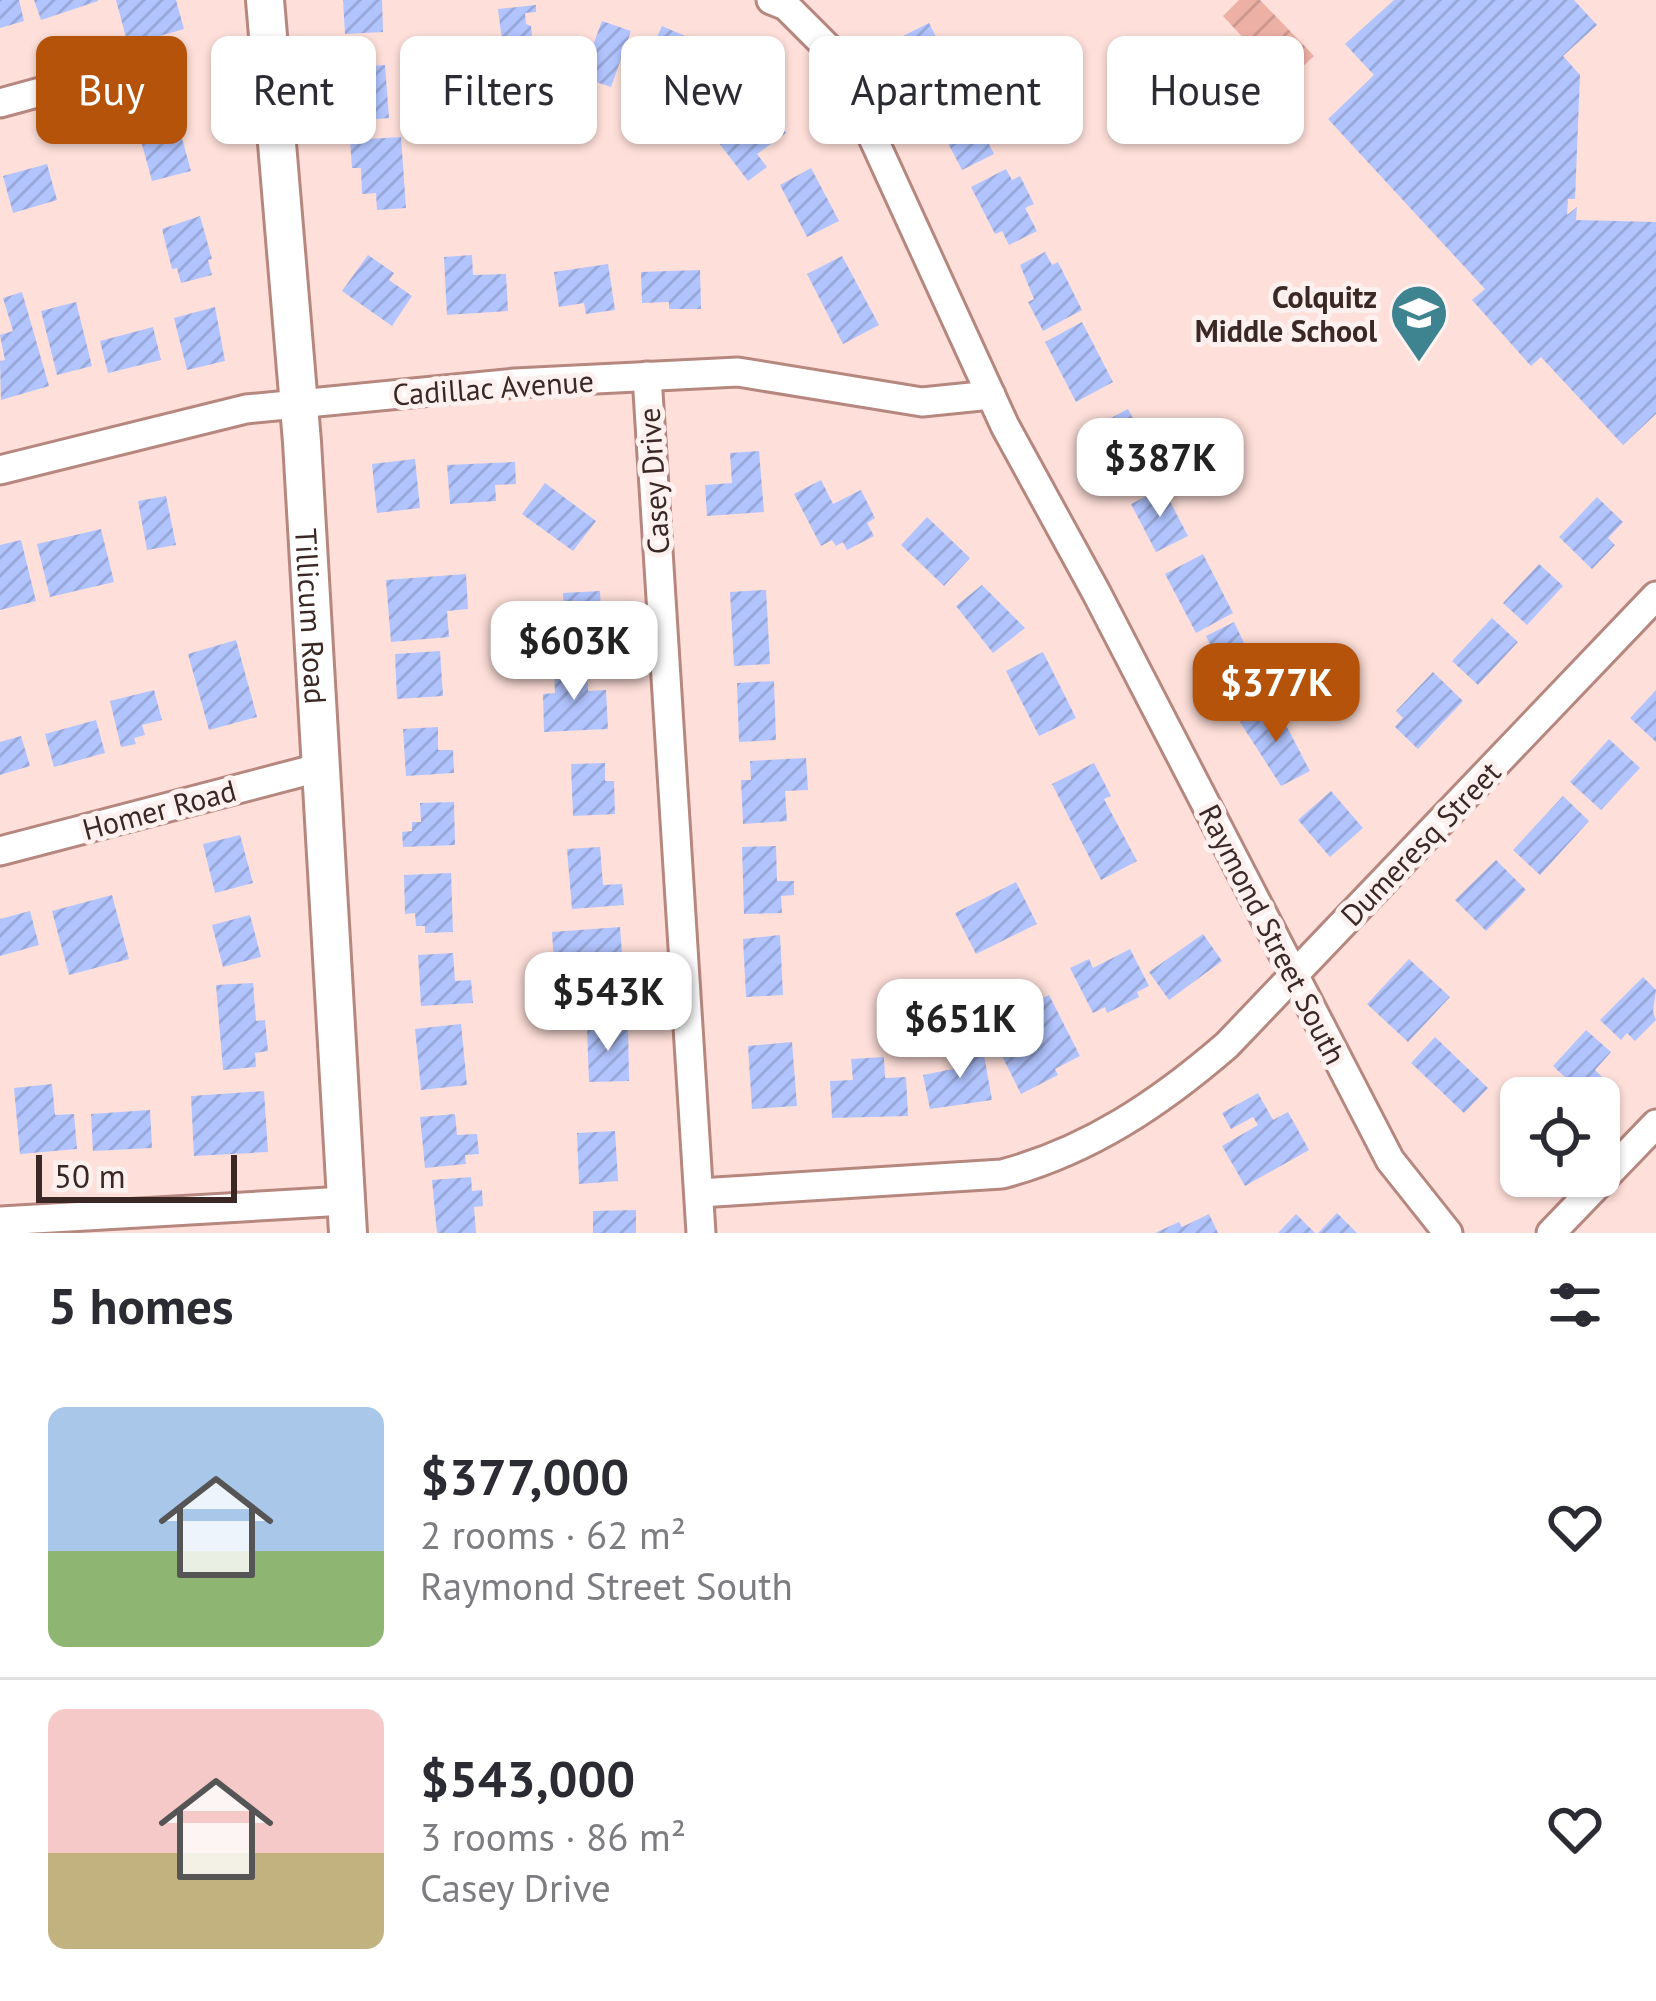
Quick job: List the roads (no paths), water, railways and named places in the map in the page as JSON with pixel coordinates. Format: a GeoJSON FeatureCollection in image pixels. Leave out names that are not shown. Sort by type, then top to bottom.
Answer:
{"type":"FeatureCollection","features":[{"type":"Feature","properties":{"kind":"main road","name":"Tillicum Road"},"geometry":{"type":"LineString","coordinates":[[265,0],[299,404],[346,1217]]}},
{"type":"Feature","properties":{"kind":"street","name":"Raymond Street South"},"geometry":{"type":"LineString","coordinates":[[771,0],[786,7],[835,55],[991,395],[1390,1160],[1448,1233]]}},
{"type":"Feature","properties":{"kind":"street"},"geometry":{"type":"LineString","coordinates":[[0,103],[36,93]]}},
{"type":"Feature","properties":{"kind":"street","name":"Cadillac Avenue"},"geometry":{"type":"LineString","coordinates":[[0,470],[246,409],[515,383],[738,373],[922,402],[991,395]]}},
{"type":"Feature","properties":{"kind":"street","name":"Casey Drive"},"geometry":{"type":"LineString","coordinates":[[647,376],[701,1233]]}},
{"type":"Feature","properties":{"kind":"street","name":"Dumeresq Street"},"geometry":{"type":"LineString","coordinates":[[699,1193],[1002,1174],[1036,1165],[1106,1134],[1185,1082],[1227,1045],[1656,596]]}},
{"type":"Feature","properties":{"kind":"street","name":"Homer Road"},"geometry":{"type":"LineString","coordinates":[[0,850],[318,767]]}},
{"type":"Feature","properties":{"kind":"street"},"geometry":{"type":"LineString","coordinates":[[1551,1233],[1656,1124]]}},
{"type":"Feature","properties":{"kind":"street"},"geometry":{"type":"LineString","coordinates":[[0,1221],[346,1217]]}},
{"type":"Feature","properties":{"kind":"place","name":"Colquitz Middle School"},"geometry":{"type":"Point","coordinates":[1419,364]}}]}
